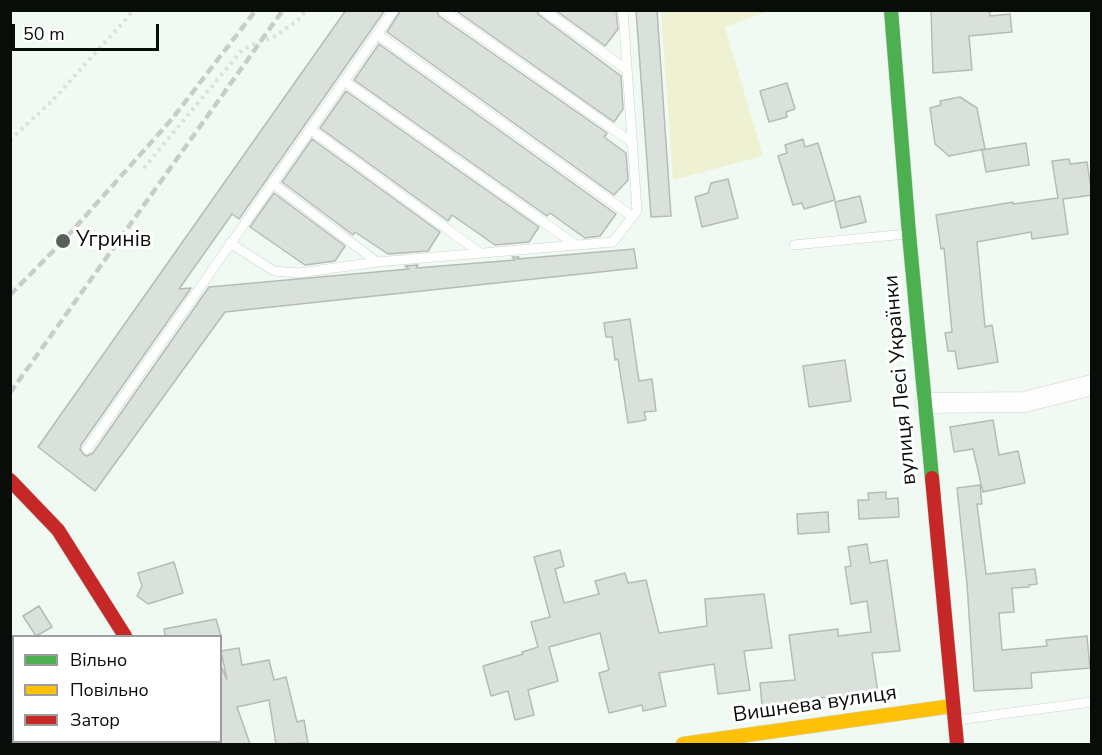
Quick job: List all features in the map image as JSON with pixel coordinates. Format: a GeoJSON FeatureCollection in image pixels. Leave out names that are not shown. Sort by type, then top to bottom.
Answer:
{"type":"FeatureCollection","features":[{"type":"Feature","properties":{"kind":"street","name":"вулиця Лесі Українки"},"geometry":{"type":"LineString","coordinates":[[891,10],[909,234],[957,744]]}},
{"type":"Feature","properties":{"kind":"street"},"geometry":{"type":"LineString","coordinates":[[925,403],[1024,402],[1092,385]]}},
{"type":"Feature","properties":{"kind":"street"},"geometry":{"type":"LineString","coordinates":[[10,480],[58,530],[124,635]]}},
{"type":"Feature","properties":{"kind":"street","name":"Вишнева вулиця"},"geometry":{"type":"LineString","coordinates":[[683,744],[952,706]]}},
{"type":"Feature","properties":{"kind":"lane"},"geometry":{"type":"LineString","coordinates":[[87,449],[394,10]]}},
{"type":"Feature","properties":{"kind":"lane"},"geometry":{"type":"LineString","coordinates":[[443,10],[633,143]]}},
{"type":"Feature","properties":{"kind":"lane"},"geometry":{"type":"LineString","coordinates":[[543,10],[627,70]]}},
{"type":"Feature","properties":{"kind":"lane"},"geometry":{"type":"LineString","coordinates":[[230,243],[273,271],[299,273],[377,262],[613,242],[638,211],[623,10]]}},
{"type":"Feature","properties":{"kind":"lane"},"geometry":{"type":"LineString","coordinates":[[377,34],[633,217]]}},
{"type":"Feature","properties":{"kind":"lane"},"geometry":{"type":"LineString","coordinates":[[344,81],[576,245]]}},
{"type":"Feature","properties":{"kind":"lane"},"geometry":{"type":"LineString","coordinates":[[310,129],[480,253]]}},
{"type":"Feature","properties":{"kind":"lane"},"geometry":{"type":"LineString","coordinates":[[272,183],[377,262]]}},
{"type":"Feature","properties":{"kind":"lane"},"geometry":{"type":"LineString","coordinates":[[794,245],[909,234]]}},
{"type":"Feature","properties":{"kind":"lane"},"geometry":{"type":"LineString","coordinates":[[954,721],[1092,702]]}},
{"type":"Feature","properties":{"kind":"path"},"geometry":{"type":"LineString","coordinates":[[10,140],[53,100],[134,10]]}},
{"type":"Feature","properties":{"kind":"path"},"geometry":{"type":"LineString","coordinates":[[144,168],[242,50],[262,40],[271,39],[298,21],[306,10]]}},
{"type":"Feature","properties":{"kind":"green space"},"geometry":{"type":"Polygon","coordinates":[[[661,11],[769,11],[725,27],[763,156],[673,180],[661,11]]]}},
{"type":"Feature","properties":{"kind":"building"},"geometry":{"type":"Polygon","coordinates":[[[346,10],[385,10],[239,219],[232,214],[179,289],[191,288],[81,445],[80,449],[83,454],[87,456],[93,453],[209,287],[409,269],[405,266],[418,265],[416,268],[515,260],[512,257],[519,257],[517,259],[634,249],[637,268],[225,312],[95,491],[38,447],[346,10]]]}},
{"type":"Feature","properties":{"kind":"building"},"geometry":{"type":"Polygon","coordinates":[[[401,10],[436,10],[439,16],[607,133],[604,137],[626,153],[628,180],[614,195],[387,32],[401,10]]]}},
{"type":"Feature","properties":{"kind":"building"},"geometry":{"type":"Polygon","coordinates":[[[455,10],[536,10],[539,15],[621,76],[623,109],[614,122],[455,10]]]}},
{"type":"Feature","properties":{"kind":"building"},"geometry":{"type":"Polygon","coordinates":[[[555,10],[616,10],[618,29],[605,46],[555,10]]]}},
{"type":"Feature","properties":{"kind":"building"},"geometry":{"type":"Polygon","coordinates":[[[636,10],[657,10],[671,216],[651,217],[636,10]]]}},
{"type":"Feature","properties":{"kind":"building"},"geometry":{"type":"Polygon","coordinates":[[[931,10],[990,10],[990,16],[1010,14],[1012,32],[969,36],[972,70],[933,73],[931,10]]]}},
{"type":"Feature","properties":{"kind":"building"},"geometry":{"type":"Polygon","coordinates":[[[379,44],[616,214],[600,236],[585,238],[550,213],[547,216],[354,80],[379,44]]]}},
{"type":"Feature","properties":{"kind":"building"},"geometry":{"type":"Polygon","coordinates":[[[787,83],[795,109],[786,112],[787,117],[769,122],[760,91],[787,83]]]}},
{"type":"Feature","properties":{"kind":"building"},"geometry":{"type":"Polygon","coordinates":[[[346,91],[539,227],[529,242],[495,245],[452,215],[448,221],[320,128],[346,91]]]}},
{"type":"Feature","properties":{"kind":"building"},"geometry":{"type":"Polygon","coordinates":[[[960,97],[977,108],[985,149],[949,156],[935,144],[930,108],[941,105],[940,101],[960,97]]]}},
{"type":"Feature","properties":{"kind":"building"},"geometry":{"type":"Polygon","coordinates":[[[312,139],[440,232],[428,251],[388,254],[355,232],[353,235],[282,182],[312,139]]]}},
{"type":"Feature","properties":{"kind":"building"},"geometry":{"type":"Polygon","coordinates":[[[803,139],[805,147],[818,143],[835,200],[804,209],[802,203],[793,205],[778,156],[787,153],[785,145],[803,139]]]}},
{"type":"Feature","properties":{"kind":"building"},"geometry":{"type":"Polygon","coordinates":[[[1026,143],[1029,165],[986,172],[982,150],[1026,143]]]}},
{"type":"Feature","properties":{"kind":"building"},"geometry":{"type":"Polygon","coordinates":[[[1069,159],[1070,164],[1087,162],[1092,195],[1063,199],[1068,234],[1032,239],[1031,232],[977,242],[985,327],[992,325],[998,362],[958,369],[955,351],[948,351],[945,333],[952,332],[944,248],[941,249],[936,215],[1013,202],[1013,204],[1058,198],[1052,161],[1069,159]]]}},
{"type":"Feature","properties":{"kind":"building"},"geometry":{"type":"Polygon","coordinates":[[[728,179],[738,218],[702,227],[695,197],[708,193],[711,183],[728,179]]]}},
{"type":"Feature","properties":{"kind":"building"},"geometry":{"type":"Polygon","coordinates":[[[274,193],[345,246],[335,261],[305,265],[250,227],[274,193]]]}},
{"type":"Feature","properties":{"kind":"building"},"geometry":{"type":"Polygon","coordinates":[[[860,196],[866,222],[841,228],[835,202],[860,196]]]}},
{"type":"Feature","properties":{"kind":"building"},"geometry":{"type":"Polygon","coordinates":[[[630,319],[639,381],[652,379],[656,411],[644,412],[646,420],[628,423],[618,359],[615,360],[612,337],[606,337],[604,323],[630,319]]]}},
{"type":"Feature","properties":{"kind":"building"},"geometry":{"type":"Polygon","coordinates":[[[845,360],[851,401],[809,407],[803,366],[845,360]]]}},
{"type":"Feature","properties":{"kind":"building"},"geometry":{"type":"Polygon","coordinates":[[[993,420],[999,455],[1018,451],[1025,483],[983,492],[973,449],[954,452],[950,427],[993,420]]]}},
{"type":"Feature","properties":{"kind":"building"},"geometry":{"type":"Polygon","coordinates":[[[980,485],[982,504],[977,504],[986,574],[1035,569],[1037,584],[1012,588],[1014,612],[999,613],[1002,650],[1047,646],[1046,640],[1087,636],[1090,668],[1031,673],[1032,688],[974,691],[967,584],[957,488],[980,485]]]}},
{"type":"Feature","properties":{"kind":"building"},"geometry":{"type":"Polygon","coordinates":[[[886,492],[886,499],[898,498],[899,517],[859,519],[858,500],[869,500],[868,493],[886,492]]]}},
{"type":"Feature","properties":{"kind":"building"},"geometry":{"type":"Polygon","coordinates":[[[828,512],[829,532],[798,534],[797,514],[828,512]]]}},
{"type":"Feature","properties":{"kind":"building"},"geometry":{"type":"Polygon","coordinates":[[[867,544],[870,563],[887,560],[900,651],[872,653],[879,699],[856,702],[854,694],[762,705],[760,683],[795,680],[789,635],[838,629],[838,636],[871,632],[867,601],[851,604],[845,567],[851,566],[848,547],[867,544]]]}},
{"type":"Feature","properties":{"kind":"building"},"geometry":{"type":"Polygon","coordinates":[[[560,550],[564,566],[555,569],[564,603],[599,594],[595,581],[625,573],[628,583],[646,580],[659,633],[707,626],[705,599],[764,594],[772,648],[744,651],[750,690],[718,694],[714,664],[659,673],[666,706],[643,711],[642,705],[609,713],[599,673],[609,670],[600,633],[549,647],[558,681],[528,690],[534,715],[515,720],[508,691],[491,696],[483,666],[538,647],[531,622],[550,617],[534,557],[560,550]]]}},
{"type":"Feature","properties":{"kind":"building"},"geometry":{"type":"Polygon","coordinates":[[[174,562],[183,593],[148,604],[137,596],[142,586],[138,573],[174,562]]]}},
{"type":"Feature","properties":{"kind":"building"},"geometry":{"type":"Polygon","coordinates":[[[39,606],[52,627],[35,635],[23,616],[39,606]]]}},
{"type":"Feature","properties":{"kind":"building"},"geometry":{"type":"Polygon","coordinates":[[[216,619],[221,635],[165,635],[164,629],[216,619]]]}},
{"type":"Feature","properties":{"kind":"building"},"geometry":{"type":"Polygon","coordinates":[[[239,648],[242,665],[269,660],[274,680],[286,677],[297,722],[304,720],[308,743],[276,744],[269,700],[237,707],[250,744],[220,744],[222,743],[222,668],[227,680],[222,651],[239,648]]]}},
{"type":"Feature","properties":{"kind":"railway"},"geometry":{"type":"LineString","coordinates":[[10,295],[63,241],[172,119],[256,10]]}},
{"type":"Feature","properties":{"kind":"railway"},"geometry":{"type":"LineString","coordinates":[[10,393],[283,10]]}},
{"type":"Feature","properties":{"kind":"traffic: fast"},"geometry":{"type":"LineString","coordinates":[[891,10],[932,478]]}},
{"type":"Feature","properties":{"kind":"traffic: slow"},"geometry":{"type":"LineString","coordinates":[[683,744],[952,706]]}},
{"type":"Feature","properties":{"kind":"traffic: jam"},"geometry":{"type":"LineString","coordinates":[[932,478],[957,744]]}},
{"type":"Feature","properties":{"kind":"traffic: jam"},"geometry":{"type":"LineString","coordinates":[[10,480],[58,530],[124,635]]}},
{"type":"Feature","properties":{"kind":"place","name":"Угринів"},"geometry":{"type":"Point","coordinates":[63,241]}}]}
